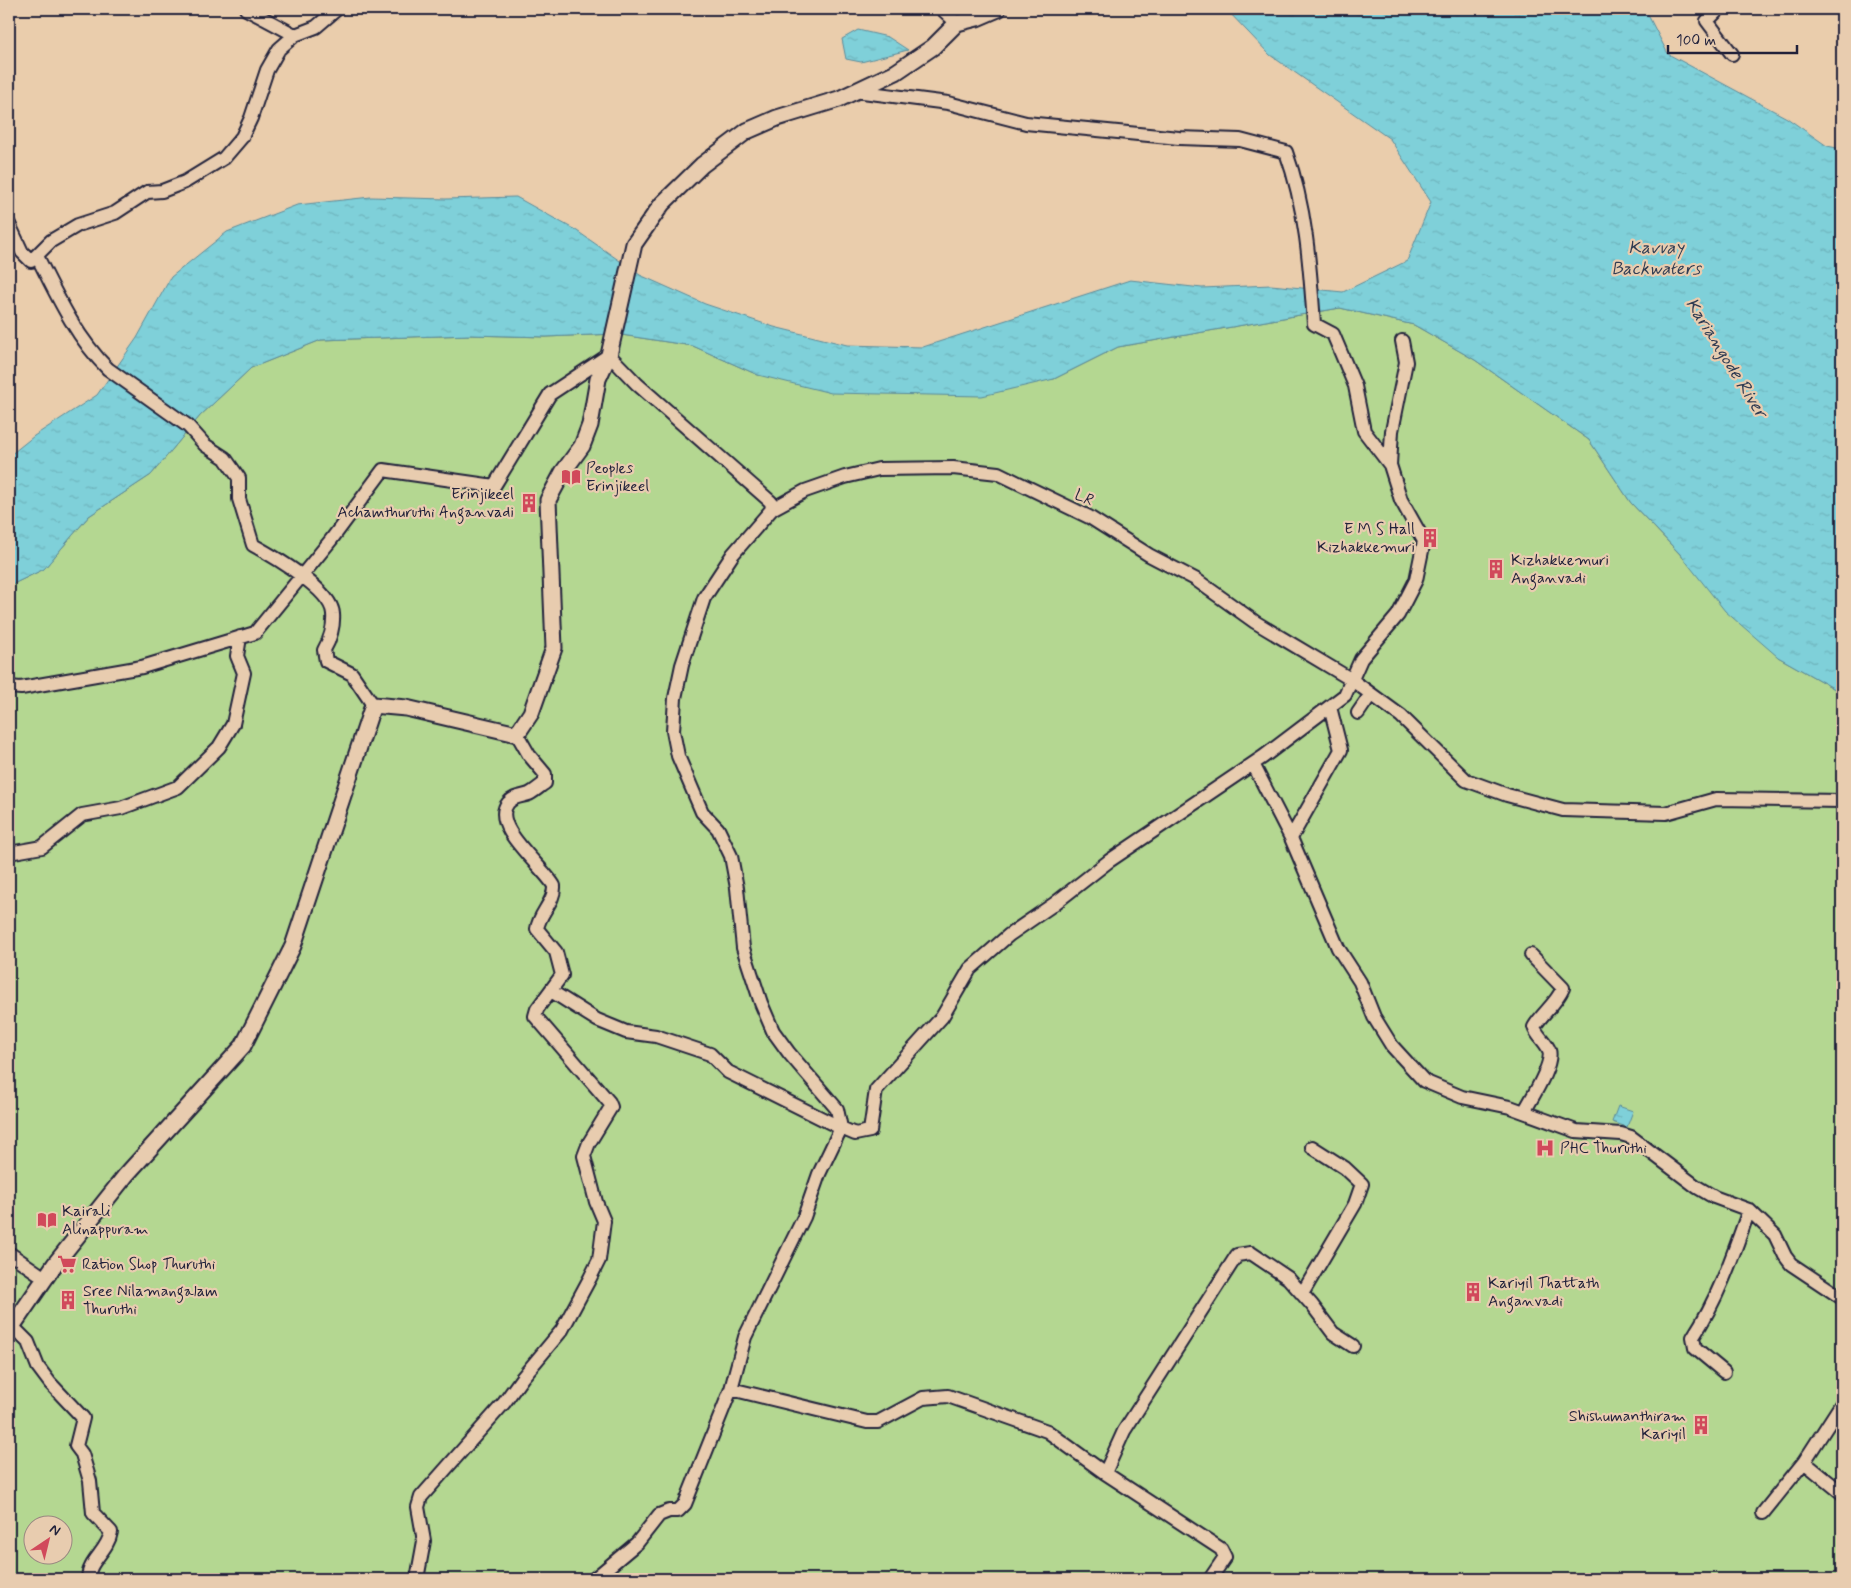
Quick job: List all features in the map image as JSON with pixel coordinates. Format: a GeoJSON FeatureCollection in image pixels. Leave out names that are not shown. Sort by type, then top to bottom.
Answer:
{"type":"FeatureCollection","features":[{"type":"Feature","properties":{"kind":"main road"},"geometry":{"type":"LineString","coordinates":[[11,1329],[45,1278],[126,1175],[243,1046],[293,946],[373,705],[406,708],[517,734],[531,714],[554,648],[548,500],[563,472],[582,446],[590,425],[598,379],[610,347],[634,244],[662,204],[702,165],[747,131],[777,118],[839,99],[903,67],[933,47],[957,23],[977,18],[998,9]]}},
{"type":"Feature","properties":{"kind":"street"},"geometry":{"type":"LineString","coordinates":[[246,9],[295,35]]}},
{"type":"Feature","properties":{"kind":"street"},"geometry":{"type":"LineString","coordinates":[[9,224],[22,252],[31,261],[52,241],[78,225],[115,213],[147,192],[162,192],[175,187],[224,158],[242,137],[279,49],[295,35],[316,27],[337,9]]}},
{"type":"Feature","properties":{"kind":"street"},"geometry":{"type":"LineString","coordinates":[[942,9],[957,23]]}},
{"type":"Feature","properties":{"kind":"street"},"geometry":{"type":"LineString","coordinates":[[1719,9],[1707,21],[1732,54]]}},
{"type":"Feature","properties":{"kind":"street"},"geometry":{"type":"LineString","coordinates":[[551,991],[597,1020],[626,1032],[656,1036],[710,1054],[728,1072],[841,1128],[855,1134],[870,1131],[876,1090],[942,1016],[970,969],[1009,935],[1054,904],[1109,861],[1253,764],[1345,695],[1361,659],[1398,615],[1416,580],[1424,541],[1401,500],[1390,465],[1364,431],[1355,386],[1333,334],[1314,324],[1308,249],[1295,176],[1286,152],[1240,140],[1179,138],[1026,123],[948,103],[855,91]]}},
{"type":"Feature","properties":{"kind":"street"},"geometry":{"type":"LineString","coordinates":[[37,256],[83,340],[99,360],[116,375],[188,426],[205,445],[225,458],[239,478],[239,499],[253,545],[278,559],[319,588],[334,612],[330,639],[324,650],[326,660],[352,674],[373,705]]}},
{"type":"Feature","properties":{"kind":"street"},"geometry":{"type":"LineString","coordinates":[[1390,465],[1392,431],[1406,362],[1402,341]]}},
{"type":"Feature","properties":{"kind":"street"},"geometry":{"type":"LineString","coordinates":[[9,687],[21,688],[142,667],[255,633],[383,470],[494,486],[550,394],[610,347],[637,384],[708,448],[745,477],[771,502],[772,509],[733,554],[704,598],[682,665],[675,698],[673,731],[678,756],[702,812],[718,829],[731,856],[737,888],[743,948],[760,1003],[773,1031],[788,1053],[837,1109],[841,1128],[819,1174],[804,1217],[745,1337],[731,1389],[685,1504],[678,1511],[669,1511],[659,1515],[637,1543],[594,1579]]}},
{"type":"Feature","properties":{"kind":"street","name":"LR"},"geometry":{"type":"LineString","coordinates":[[772,509],[805,491],[845,477],[879,469],[953,468],[998,473],[1089,517],[1149,555],[1195,579],[1255,622],[1352,680],[1401,716],[1466,780],[1507,795],[1562,810],[1666,814],[1716,799],[1842,801]]}},
{"type":"Feature","properties":{"kind":"street"},"geometry":{"type":"LineString","coordinates":[[9,853],[42,847],[82,815],[121,808],[178,787],[219,747],[233,724],[244,673],[237,656],[240,637]]}},
{"type":"Feature","properties":{"kind":"street"},"geometry":{"type":"LineString","coordinates":[[1358,712],[1371,694]]}},
{"type":"Feature","properties":{"kind":"street"},"geometry":{"type":"LineString","coordinates":[[1291,838],[1341,750],[1330,706]]}},
{"type":"Feature","properties":{"kind":"street"},"geometry":{"type":"LineString","coordinates":[[417,1579],[424,1541],[418,1507],[420,1496],[504,1403],[562,1330],[599,1260],[604,1221],[596,1202],[584,1156],[589,1143],[611,1107],[609,1102],[535,1016],[536,1009],[562,975],[562,966],[556,952],[537,929],[538,920],[555,894],[554,886],[517,842],[504,820],[506,804],[514,797],[529,794],[545,782],[545,774],[528,755],[517,734]]}},
{"type":"Feature","properties":{"kind":"street"},"geometry":{"type":"LineString","coordinates":[[1253,764],[1291,838],[1338,948],[1360,982],[1374,1017],[1392,1046],[1424,1081],[1462,1097],[1524,1112],[1576,1131],[1621,1134],[1631,1138],[1696,1187],[1714,1197],[1749,1210],[1776,1235],[1785,1256],[1792,1264],[1842,1298]]}},
{"type":"Feature","properties":{"kind":"street"},"geometry":{"type":"LineString","coordinates":[[1524,1112],[1549,1064],[1549,1051],[1534,1027],[1539,1018],[1557,1001],[1563,988],[1531,955]]}},
{"type":"Feature","properties":{"kind":"street"},"geometry":{"type":"LineString","coordinates":[[1302,1294],[1354,1204],[1362,1184],[1345,1168],[1312,1147]]}},
{"type":"Feature","properties":{"kind":"street"},"geometry":{"type":"LineString","coordinates":[[1724,1372],[1695,1348],[1693,1337],[1710,1311],[1725,1281],[1749,1210]]}},
{"type":"Feature","properties":{"kind":"street"},"geometry":{"type":"LineString","coordinates":[[9,1253],[45,1278]]}},
{"type":"Feature","properties":{"kind":"street"},"geometry":{"type":"LineString","coordinates":[[1105,1473],[1124,1431],[1237,1255],[1251,1253],[1288,1278],[1332,1333],[1353,1346]]}},
{"type":"Feature","properties":{"kind":"street"},"geometry":{"type":"LineString","coordinates":[[11,1329],[28,1342],[38,1367],[50,1383],[83,1418],[76,1446],[82,1454],[90,1481],[93,1512],[111,1532],[105,1545],[88,1569],[88,1579]]}},
{"type":"Feature","properties":{"kind":"street"},"geometry":{"type":"LineString","coordinates":[[731,1389],[867,1422],[878,1422],[924,1398],[948,1396],[1047,1431],[1105,1473],[1221,1549],[1225,1557],[1210,1579]]}},
{"type":"Feature","properties":{"kind":"street"},"geometry":{"type":"LineString","coordinates":[[1763,1513],[1804,1462],[1842,1403]]}},
{"type":"Feature","properties":{"kind":"street"},"geometry":{"type":"LineString","coordinates":[[1804,1462],[1842,1493]]}},
{"type":"Feature","properties":{"kind":"green space"},"geometry":{"type":"Polygon","coordinates":[[[1340,308],[1414,325],[1475,360],[1589,440],[1631,503],[1778,657],[1842,693],[1842,1579],[9,1579],[9,586],[44,569],[89,516],[151,475],[200,416],[251,368],[321,340],[470,335],[546,337],[615,334],[693,346],[758,375],[1054,379],[1118,347],[1340,308]]]}},
{"type":"Feature","properties":{"kind":"water","name":"Kavvay Backwaters"},"geometry":{"type":"Polygon","coordinates":[[[1226,9],[1645,9],[1668,54],[1787,118],[1827,146],[1842,149],[1842,693],[1778,657],[1725,611],[1680,554],[1631,503],[1589,440],[1475,360],[1414,325],[1340,308],[1118,347],[1054,379],[982,396],[831,393],[758,375],[693,346],[615,334],[546,337],[470,335],[321,340],[251,368],[200,416],[151,475],[89,516],[44,569],[9,586],[9,456],[34,436],[97,395],[137,338],[171,277],[227,232],[297,205],[371,197],[446,199],[516,197],[577,231],[640,275],[705,304],[774,327],[847,345],[923,347],[1130,280],[1202,288],[1271,285],[1343,292],[1407,261],[1431,202],[1390,139],[1270,55],[1226,9]]]}},
{"type":"Feature","properties":{"kind":"water"},"geometry":{"type":"Polygon","coordinates":[[[858,30],[888,37],[908,50],[861,62],[846,59],[842,39],[858,30]]]}},
{"type":"Feature","properties":{"kind":"water"},"geometry":{"type":"Polygon","coordinates":[[[1618,1106],[1633,1111],[1627,1127],[1612,1122],[1618,1106]]]}},
{"type":"Feature","properties":{"kind":"place","name":"Peoples Erinjikeel"},"geometry":{"type":"Point","coordinates":[571,477]}},
{"type":"Feature","properties":{"kind":"place","name":"Erinjikeel Achamthuruthi Anganvadi"},"geometry":{"type":"Point","coordinates":[529,503]}},
{"type":"Feature","properties":{"kind":"place","name":"E M S Hall Kizhakkemuri"},"geometry":{"type":"Point","coordinates":[1430,538]}},
{"type":"Feature","properties":{"kind":"place","name":"Kizhakkemuri Anganvadi"},"geometry":{"type":"Point","coordinates":[1496,569]}},
{"type":"Feature","properties":{"kind":"place","name":"PHC Thuruthi"},"geometry":{"type":"Point","coordinates":[1545,1148]}},
{"type":"Feature","properties":{"kind":"place","name":"Kairali Alinappuram"},"geometry":{"type":"Point","coordinates":[47,1220]}},
{"type":"Feature","properties":{"kind":"place","name":"Ration Shop Thuruthi"},"geometry":{"type":"Point","coordinates":[67,1264]}},
{"type":"Feature","properties":{"kind":"place","name":"Kariyil Thattath Anganvadi"},"geometry":{"type":"Point","coordinates":[1473,1292]}},
{"type":"Feature","properties":{"kind":"place","name":"Sree Nilamangalam Thuruthi"},"geometry":{"type":"Point","coordinates":[68,1300]}},
{"type":"Feature","properties":{"kind":"place","name":"Shishumanthiram Kariyil"},"geometry":{"type":"Point","coordinates":[1701,1425]}},
{"type":"Feature","properties":{"kind":"water label","name":"Kariangode River"},"geometry":{"type":"Point","coordinates":[1726,358]}}]}
